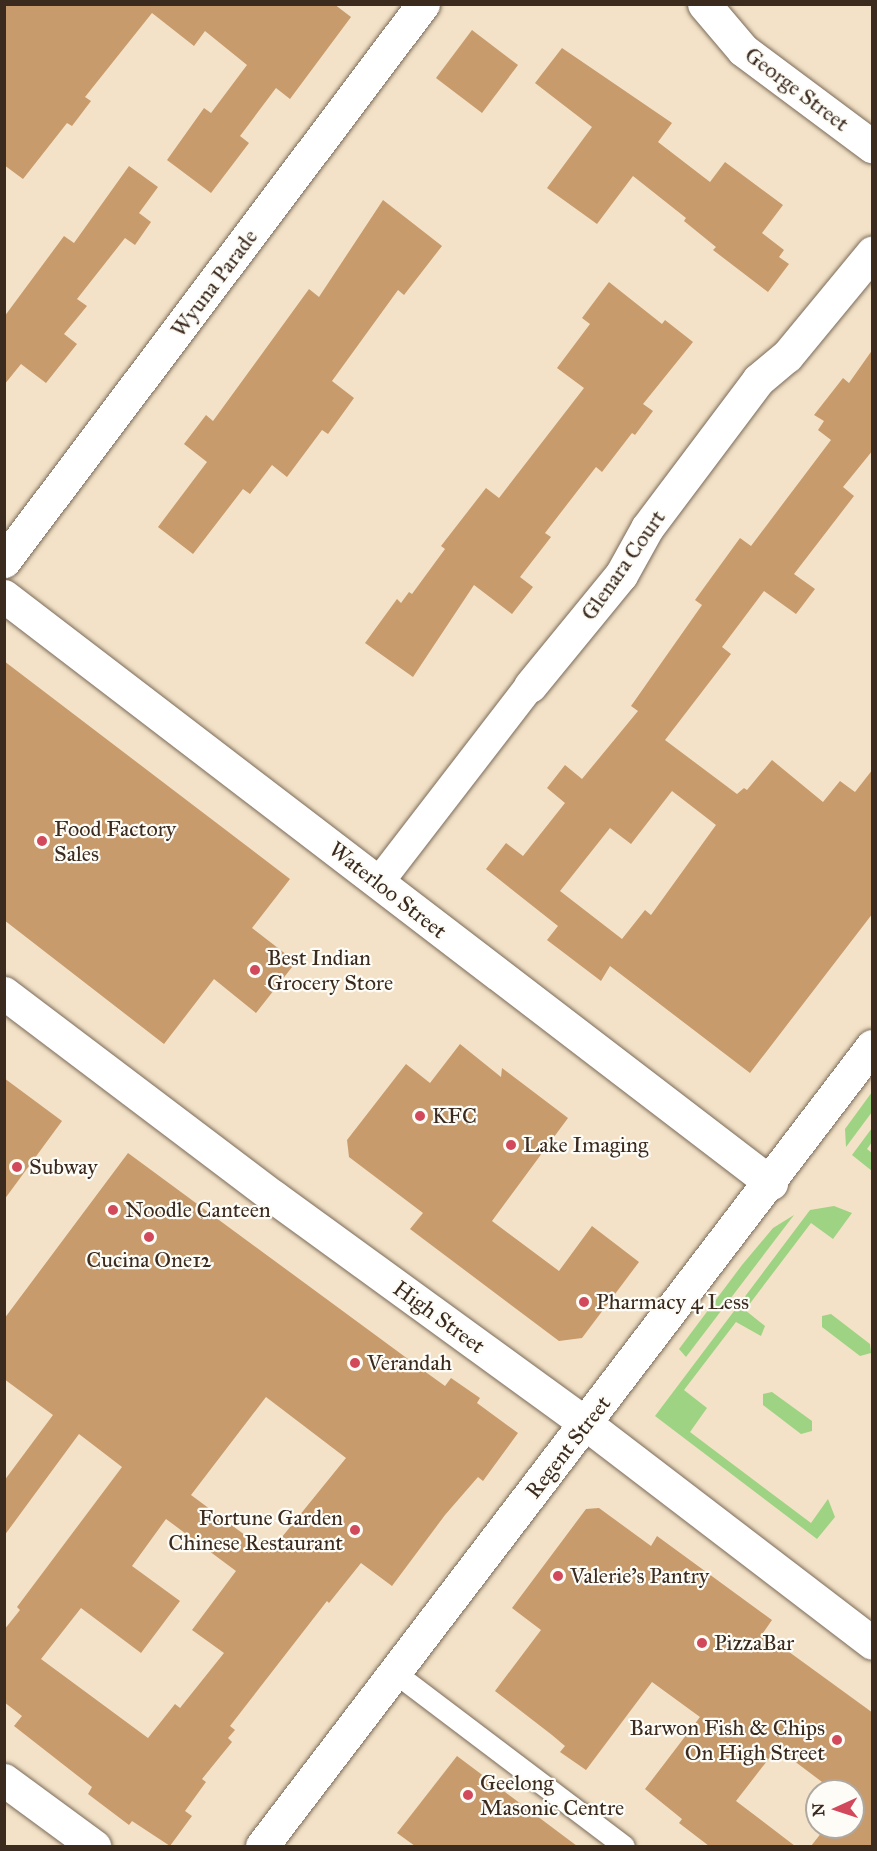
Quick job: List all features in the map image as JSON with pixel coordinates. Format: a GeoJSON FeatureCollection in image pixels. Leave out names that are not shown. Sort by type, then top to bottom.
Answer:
{"type":"FeatureCollection","features":[{"type":"Feature","properties":{"kind":"street","name":"Wyuna Parade"},"geometry":{"type":"LineString","coordinates":[[4,561],[423,4]]}},
{"type":"Feature","properties":{"kind":"street","name":"George Street"},"geometry":{"type":"LineString","coordinates":[[716,13],[743,50],[873,146]]}},
{"type":"Feature","properties":{"kind":"street","name":"Glenara Court"},"geometry":{"type":"LineString","coordinates":[[379,882],[531,686],[621,575],[647,528],[758,380],[787,356],[873,253]]}},
{"type":"Feature","properties":{"kind":"street","name":"Waterloo Street"},"geometry":{"type":"LineString","coordinates":[[4,596],[771,1184]]}},
{"type":"Feature","properties":{"kind":"street","name":"High Street"},"geometry":{"type":"LineString","coordinates":[[4,993],[274,1197],[586,1424],[873,1643]]}},
{"type":"Feature","properties":{"kind":"street","name":"Regent Street"},"geometry":{"type":"LineString","coordinates":[[262,1846],[771,1184],[873,1046]]}},
{"type":"Feature","properties":{"kind":"street"},"geometry":{"type":"LineString","coordinates":[[4,1780],[94,1846]]}},
{"type":"Feature","properties":{"kind":"lane"},"geometry":{"type":"LineString","coordinates":[[394,1672],[624,1846]]}},
{"type":"Feature","properties":{"kind":"green space"},"geometry":{"type":"Polygon","coordinates":[[[872,1092],[872,1112],[846,1147],[845,1129],[872,1092]]]}},
{"type":"Feature","properties":{"kind":"green space"},"geometry":{"type":"Polygon","coordinates":[[[872,1128],[872,1142],[867,1149],[872,1153],[872,1171],[852,1155],[872,1128]]]}},
{"type":"Feature","properties":{"kind":"green space"},"geometry":{"type":"Polygon","coordinates":[[[834,1206],[852,1213],[833,1239],[811,1223],[745,1310],[765,1326],[761,1336],[736,1322],[684,1390],[707,1408],[690,1432],[811,1523],[828,1499],[835,1517],[817,1539],[655,1416],[810,1210],[834,1206]]]}},
{"type":"Feature","properties":{"kind":"green space"},"geometry":{"type":"Polygon","coordinates":[[[794,1215],[686,1357],[679,1349],[742,1265],[773,1228],[794,1215]]]}},
{"type":"Feature","properties":{"kind":"green space"},"geometry":{"type":"Polygon","coordinates":[[[831,1314],[870,1344],[871,1353],[860,1356],[822,1327],[822,1316],[831,1314]]]}},
{"type":"Feature","properties":{"kind":"green space"},"geometry":{"type":"Polygon","coordinates":[[[772,1392],[812,1421],[812,1431],[801,1434],[763,1405],[763,1394],[772,1392]]]}},
{"type":"Feature","properties":{"kind":"building"},"geometry":{"type":"Polygon","coordinates":[[[4,4],[334,4],[351,17],[290,99],[276,88],[240,136],[249,143],[211,193],[167,160],[204,108],[211,113],[247,65],[205,31],[194,46],[152,13],[85,97],[91,101],[72,126],[67,123],[23,179],[4,165],[4,4]]]}},
{"type":"Feature","properties":{"kind":"building"},"geometry":{"type":"Polygon","coordinates":[[[472,30],[518,65],[482,113],[436,78],[472,30]]]}},
{"type":"Feature","properties":{"kind":"building"},"geometry":{"type":"Polygon","coordinates":[[[562,48],[672,123],[658,142],[710,182],[725,162],[783,205],[762,233],[784,250],[779,257],[789,264],[768,292],[713,250],[716,247],[684,221],[686,218],[633,176],[597,224],[547,188],[592,127],[535,83],[562,48]]]}},
{"type":"Feature","properties":{"kind":"building"},"geometry":{"type":"Polygon","coordinates":[[[129,166],[158,187],[139,213],[151,222],[135,245],[125,238],[77,299],[87,306],[64,334],[77,344],[46,383],[21,364],[4,385],[4,317],[64,236],[74,243],[129,166]]]}},
{"type":"Feature","properties":{"kind":"building"},"geometry":{"type":"Polygon","coordinates":[[[383,200],[442,246],[404,295],[398,290],[332,381],[354,398],[328,434],[322,430],[287,477],[272,465],[250,494],[243,489],[193,554],[158,527],[207,462],[184,444],[206,415],[213,421],[309,289],[319,297],[383,200]]]}},
{"type":"Feature","properties":{"kind":"building"},"geometry":{"type":"Polygon","coordinates":[[[609,282],[662,324],[665,320],[693,342],[643,404],[653,411],[635,435],[632,433],[602,472],[596,467],[545,533],[551,537],[520,577],[533,587],[512,614],[474,585],[413,677],[365,643],[397,599],[401,603],[409,592],[412,594],[445,549],[441,546],[486,488],[499,498],[584,388],[557,368],[590,324],[582,318],[609,282]]]}},
{"type":"Feature","properties":{"kind":"building"},"geometry":{"type":"Polygon","coordinates":[[[873,349],[873,450],[843,487],[854,496],[794,574],[815,589],[796,614],[764,591],[722,647],[731,654],[665,740],[737,794],[744,788],[747,790],[772,760],[823,802],[840,781],[855,792],[873,769],[873,913],[750,1073],[610,966],[601,981],[547,940],[558,926],[486,869],[506,843],[523,856],[565,803],[547,788],[565,765],[582,779],[638,711],[631,706],[702,605],[695,600],[740,538],[751,546],[831,440],[818,430],[824,421],[814,415],[843,378],[849,383],[873,349]],[[672,791],[631,844],[610,828],[560,891],[622,939],[645,910],[651,915],[716,825],[672,791]]]}},
{"type":"Feature","properties":{"kind":"building"},"geometry":{"type":"Polygon","coordinates":[[[4,661],[290,879],[252,928],[296,962],[256,1013],[214,979],[164,1044],[4,920],[4,661]]]}},
{"type":"Feature","properties":{"kind":"building"},"geometry":{"type":"Polygon","coordinates":[[[460,1044],[501,1077],[502,1068],[568,1118],[492,1221],[559,1271],[592,1226],[639,1262],[582,1338],[559,1341],[410,1229],[423,1213],[349,1157],[347,1140],[406,1064],[430,1083],[460,1044]]]}},
{"type":"Feature","properties":{"kind":"building","name":"Subway"},"geometry":{"type":"Polygon","coordinates":[[[4,1078],[62,1121],[4,1200],[4,1078]]]}},
{"type":"Feature","properties":{"kind":"building"},"geometry":{"type":"Polygon","coordinates":[[[128,1153],[445,1386],[451,1378],[480,1398],[477,1403],[518,1433],[483,1481],[478,1477],[445,1515],[392,1586],[361,1563],[329,1603],[327,1601],[230,1726],[235,1730],[228,1738],[232,1742],[202,1779],[206,1782],[185,1811],[192,1816],[170,1846],[132,1821],[129,1825],[88,1794],[92,1787],[14,1726],[22,1716],[4,1702],[4,1630],[20,1610],[17,1607],[122,1467],[79,1434],[4,1536],[4,1481],[53,1415],[4,1379],[4,1319],[128,1153]],[[266,1397],[191,1495],[269,1553],[346,1458],[266,1397]],[[166,1519],[132,1566],[180,1601],[141,1653],[81,1608],[41,1659],[148,1738],[175,1704],[180,1708],[224,1653],[192,1630],[236,1571],[166,1519]]]}},
{"type":"Feature","properties":{"kind":"building"},"geometry":{"type":"Polygon","coordinates":[[[599,1508],[651,1546],[657,1536],[772,1620],[763,1633],[873,1713],[873,1846],[811,1846],[817,1839],[865,1839],[865,1779],[818,1779],[777,1748],[736,1801],[795,1846],[709,1846],[679,1823],[682,1819],[645,1789],[700,1717],[652,1682],[586,1770],[560,1752],[565,1746],[495,1691],[541,1630],[512,1608],[586,1509],[599,1508]]]}},
{"type":"Feature","properties":{"kind":"building","name":"Geelong Masonic Centre"},"geometry":{"type":"Polygon","coordinates":[[[457,1756],[577,1846],[415,1846],[397,1833],[457,1756]]]}},
{"type":"Feature","properties":{"kind":"place","name":"Food Factory Sales"},"geometry":{"type":"Point","coordinates":[42,841]}},
{"type":"Feature","properties":{"kind":"place","name":"Best Indian Grocery Store"},"geometry":{"type":"Point","coordinates":[255,970]}},
{"type":"Feature","properties":{"kind":"place","name":"KFC"},"geometry":{"type":"Point","coordinates":[420,1116]}},
{"type":"Feature","properties":{"kind":"place","name":"Lake Imaging"},"geometry":{"type":"Point","coordinates":[511,1145]}},
{"type":"Feature","properties":{"kind":"place","name":"Subway"},"geometry":{"type":"Point","coordinates":[17,1167]}},
{"type":"Feature","properties":{"kind":"place","name":"Noodle Canteen"},"geometry":{"type":"Point","coordinates":[113,1210]}},
{"type":"Feature","properties":{"kind":"place","name":"Cucina One12"},"geometry":{"type":"Point","coordinates":[149,1237]}},
{"type":"Feature","properties":{"kind":"place","name":"Pharmacy 4 Less"},"geometry":{"type":"Point","coordinates":[584,1302]}},
{"type":"Feature","properties":{"kind":"place","name":"Verandah"},"geometry":{"type":"Point","coordinates":[355,1363]}},
{"type":"Feature","properties":{"kind":"place","name":"Fortune Garden Chinese Restaurant"},"geometry":{"type":"Point","coordinates":[355,1530]}},
{"type":"Feature","properties":{"kind":"place","name":"Valerie's Pantry"},"geometry":{"type":"Point","coordinates":[558,1576]}},
{"type":"Feature","properties":{"kind":"place","name":"PizzaBar"},"geometry":{"type":"Point","coordinates":[702,1643]}},
{"type":"Feature","properties":{"kind":"place","name":"Barwon Fish & Chips On High Street"},"geometry":{"type":"Point","coordinates":[837,1740]}},
{"type":"Feature","properties":{"kind":"place","name":"Geelong Masonic Centre"},"geometry":{"type":"Point","coordinates":[468,1795]}}]}
